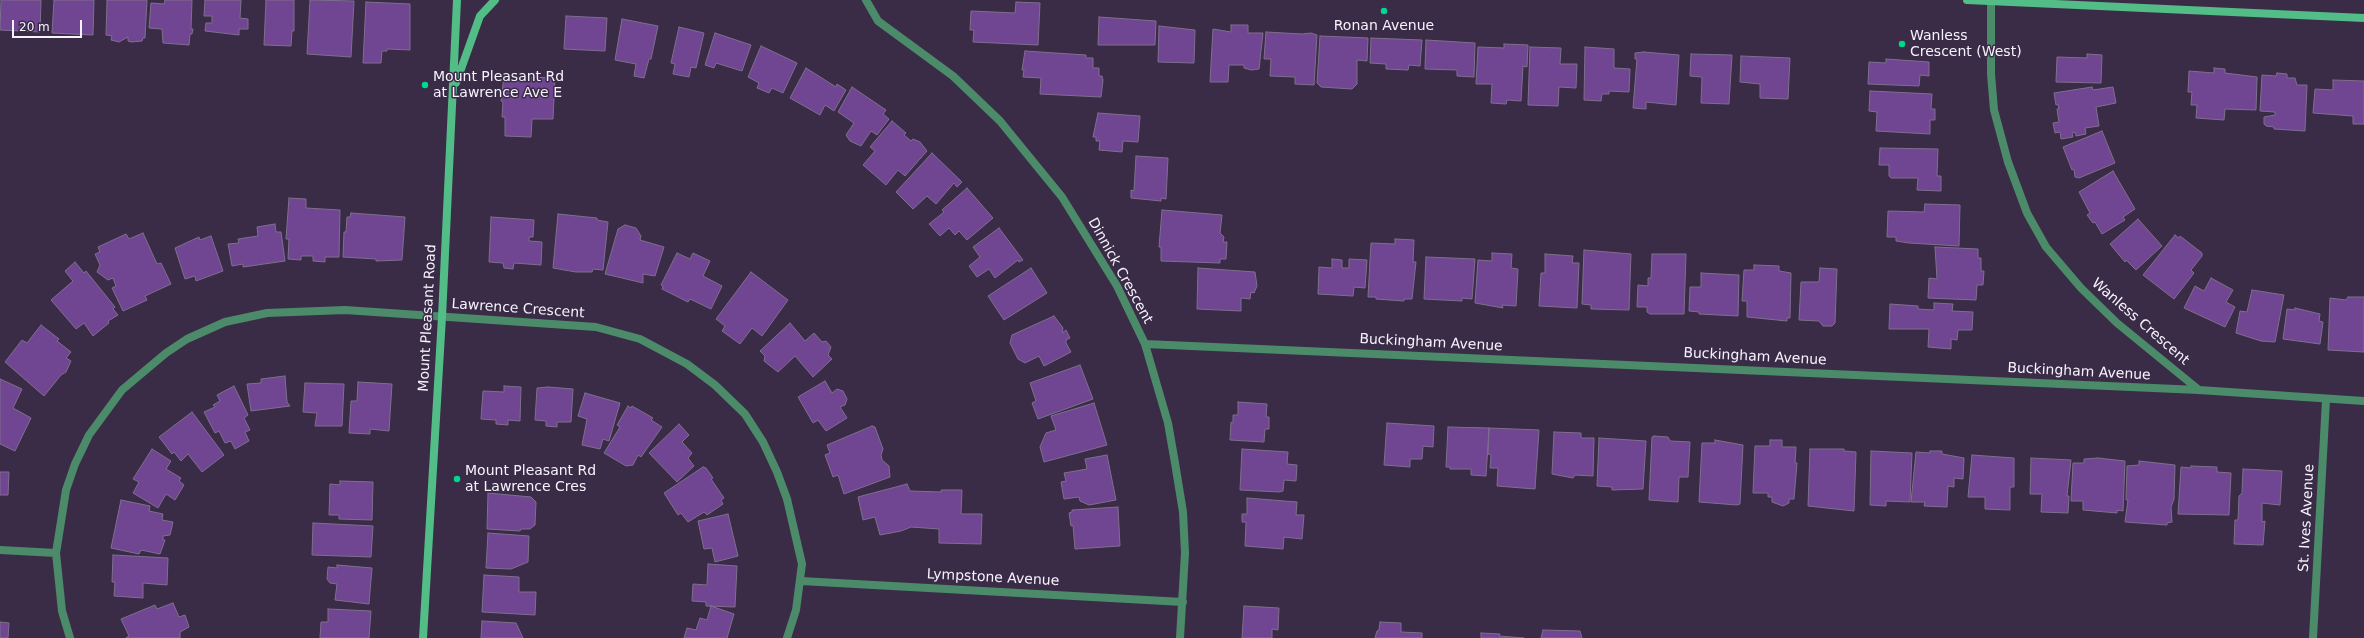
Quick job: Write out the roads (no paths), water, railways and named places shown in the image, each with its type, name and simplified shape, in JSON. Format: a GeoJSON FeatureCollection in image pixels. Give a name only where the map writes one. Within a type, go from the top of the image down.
{"type":"FeatureCollection","features":[{"type":"Feature","properties":{"kind":"main road","name":"Mount Pleasant Road"},"geometry":{"type":"LineString","coordinates":[[423,638],[442,316],[457,0]]}},
{"type":"Feature","properties":{"kind":"main road"},"geometry":{"type":"LineString","coordinates":[[453,91],[480,16],[495,0]]}},
{"type":"Feature","properties":{"kind":"main road"},"geometry":{"type":"LineString","coordinates":[[1966,0],[2364,18]]}},
{"type":"Feature","properties":{"kind":"street","name":"Dinnick Crescent"},"geometry":{"type":"LineString","coordinates":[[866,0],[878,21],[953,76],[1000,121],[1062,197],[1117,286],[1144,344],[1168,423],[1183,512],[1185,553],[1180,638]]}},
{"type":"Feature","properties":{"kind":"street","name":"Wanless Crescent"},"geometry":{"type":"LineString","coordinates":[[1991,1],[1991,74],[1994,110],[2008,162],[2027,213],[2046,247],[2081,288],[2117,323],[2199,390]]}},
{"type":"Feature","properties":{"kind":"street","name":"Lawrence Crescent"},"geometry":{"type":"LineString","coordinates":[[70,638],[60,595],[56,553],[66,490],[75,464],[90,436],[122,390],[145,369],[187,339],[225,322],[267,313],[344,310],[596,327],[640,339],[687,364],[715,385],[745,414],[763,442],[786,499],[802,564],[796,610],[788,638]]}},
{"type":"Feature","properties":{"kind":"street","name":"Buckingham Avenue"},"geometry":{"type":"LineString","coordinates":[[1144,344],[2199,390],[2326,400],[2364,401]]}},
{"type":"Feature","properties":{"kind":"street","name":"St. Ives Avenue"},"geometry":{"type":"LineString","coordinates":[[2314,638],[2326,400]]}},
{"type":"Feature","properties":{"kind":"street"},"geometry":{"type":"LineString","coordinates":[[0,550],[56,553]]}},
{"type":"Feature","properties":{"kind":"street","name":"Lympstone Avenue"},"geometry":{"type":"LineString","coordinates":[[801,580],[1183,602]]}},
{"type":"Feature","properties":{"kind":"place","name":"Ronan Avenue"},"geometry":{"type":"Point","coordinates":[1384,11]}},
{"type":"Feature","properties":{"kind":"place","name":"Wanless Crescent (West)"},"geometry":{"type":"Point","coordinates":[1902,44]}},
{"type":"Feature","properties":{"kind":"place","name":"Mount Pleasant Rd at Lawrence Ave E"},"geometry":{"type":"Point","coordinates":[425,85]}},
{"type":"Feature","properties":{"kind":"place","name":"Mount Pleasant Rd at Lawrence Cres"},"geometry":{"type":"Point","coordinates":[457,479]}}]}
